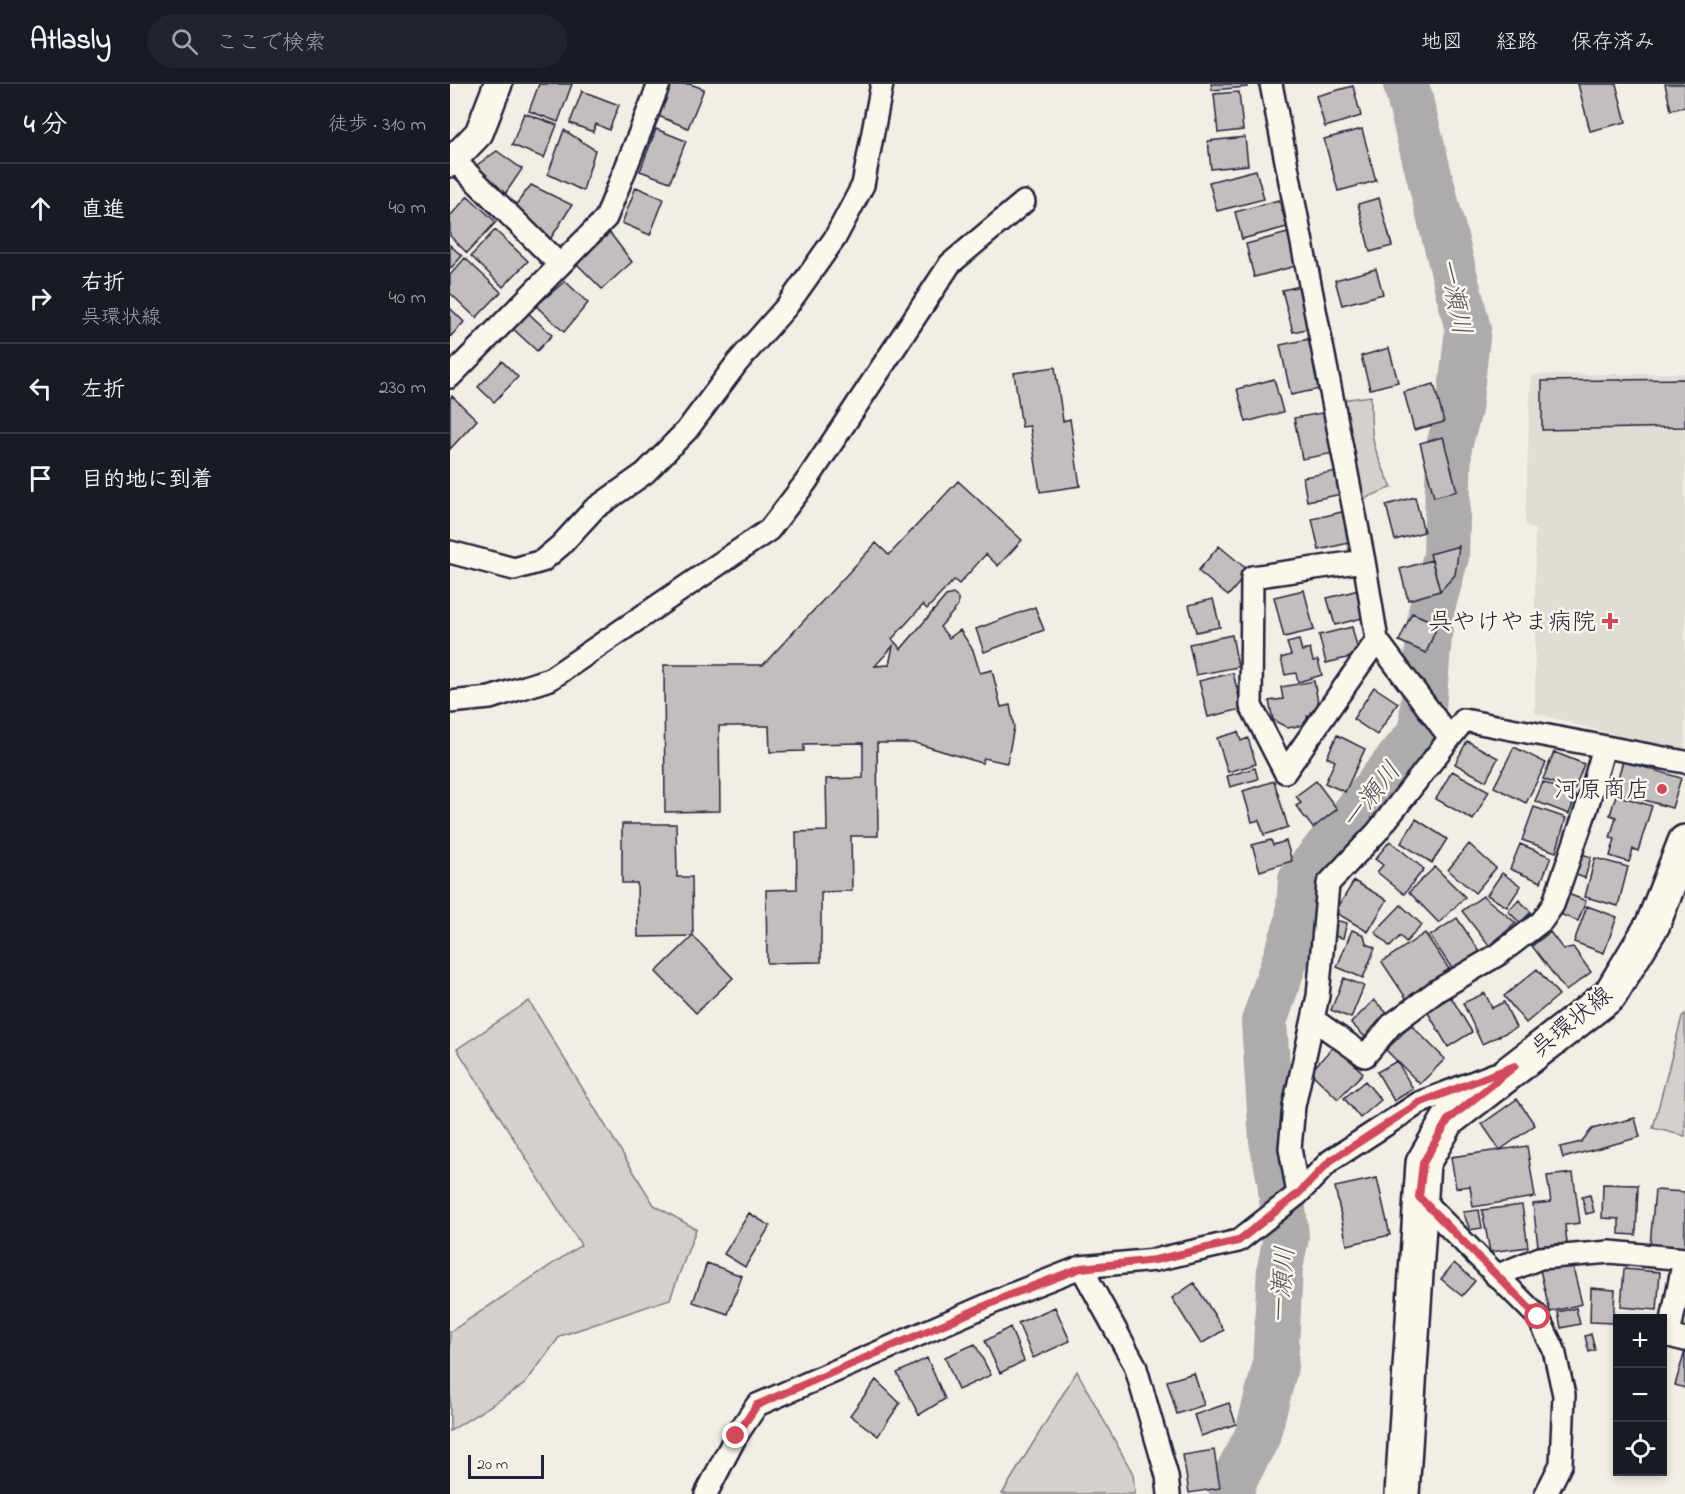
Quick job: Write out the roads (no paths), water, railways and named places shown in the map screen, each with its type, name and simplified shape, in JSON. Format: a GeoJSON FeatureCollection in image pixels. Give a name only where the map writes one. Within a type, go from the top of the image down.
{"type":"FeatureCollection","features":[{"type":"Feature","properties":{"kind":"main road","name":"呉環状線"},"geometry":{"type":"LineString","coordinates":[[1402,1494],[1419,1197],[1423,1163],[1448,1120],[1515,1066],[1610,995],[1653,924],[1685,842]]}},
{"type":"Feature","properties":{"kind":"street"},"geometry":{"type":"LineString","coordinates":[[498,84],[478,133],[451,159],[560,265]]}},
{"type":"Feature","properties":{"kind":"street"},"geometry":{"type":"LineString","coordinates":[[450,376],[606,218],[659,84]]}},
{"type":"Feature","properties":{"kind":"street"},"geometry":{"type":"LineString","coordinates":[[450,552],[514,569],[542,561],[561,545],[594,509],[645,473],[687,430],[737,363],[787,306],[835,238],[863,185],[882,84]]}},
{"type":"Feature","properties":{"kind":"street"},"geometry":{"type":"LineString","coordinates":[[1271,84],[1364,561],[1377,640],[1450,738]]}},
{"type":"Feature","properties":{"kind":"street"},"geometry":{"type":"LineString","coordinates":[[450,702],[490,698],[550,679],[769,530],[806,482],[950,264],[1024,202]]}},
{"type":"Feature","properties":{"kind":"street"},"geometry":{"type":"LineString","coordinates":[[1364,561],[1252,577],[1251,706],[1285,772],[1377,640]]}},
{"type":"Feature","properties":{"kind":"street"},"geometry":{"type":"LineString","coordinates":[[1298,1194],[1290,1148],[1294,1106],[1318,996],[1329,884],[1377,832],[1464,720],[1685,762]]}},
{"type":"Feature","properties":{"kind":"street"},"geometry":{"type":"LineString","coordinates":[[1313,1019],[1365,1056],[1391,1025],[1438,990],[1499,954],[1542,921],[1553,905],[1587,807],[1604,747]]}},
{"type":"Feature","properties":{"kind":"street"},"geometry":{"type":"LineString","coordinates":[[706,1494],[736,1436],[757,1405],[1004,1298],[1081,1268],[1155,1260],[1238,1241],[1298,1194],[1330,1161],[1419,1103],[1515,1066]]}},
{"type":"Feature","properties":{"kind":"street"},"geometry":{"type":"LineString","coordinates":[[1419,1197],[1538,1317],[1554,1350],[1564,1395],[1561,1464],[1546,1494]]}},
{"type":"Feature","properties":{"kind":"street"},"geometry":{"type":"LineString","coordinates":[[1496,1276],[1540,1258],[1610,1252],[1684,1259],[1669,1336],[1685,1340]]}},
{"type":"Feature","properties":{"kind":"street"},"geometry":{"type":"LineString","coordinates":[[1081,1268],[1135,1365],[1167,1476],[1168,1494]]}},
{"type":"Feature","properties":{"kind":"waterway","name":"一瀬川"},"geometry":{"type":"LineString","coordinates":[[1232,1494],[1231,1486],[1257,1437],[1275,1367],[1280,1268],[1286,1237],[1280,1180],[1272,1141],[1264,1022],[1298,921],[1301,880],[1421,732],[1431,612],[1446,556],[1449,446],[1459,409],[1468,329],[1406,84]]}},
{"type":"Feature","properties":{"kind":"place","name":"呉やけやま病院"},"geometry":{"type":"Point","coordinates":[1610,621]}},
{"type":"Feature","properties":{"kind":"place","name":"河原商店"},"geometry":{"type":"Point","coordinates":[1662,789]}}]}
